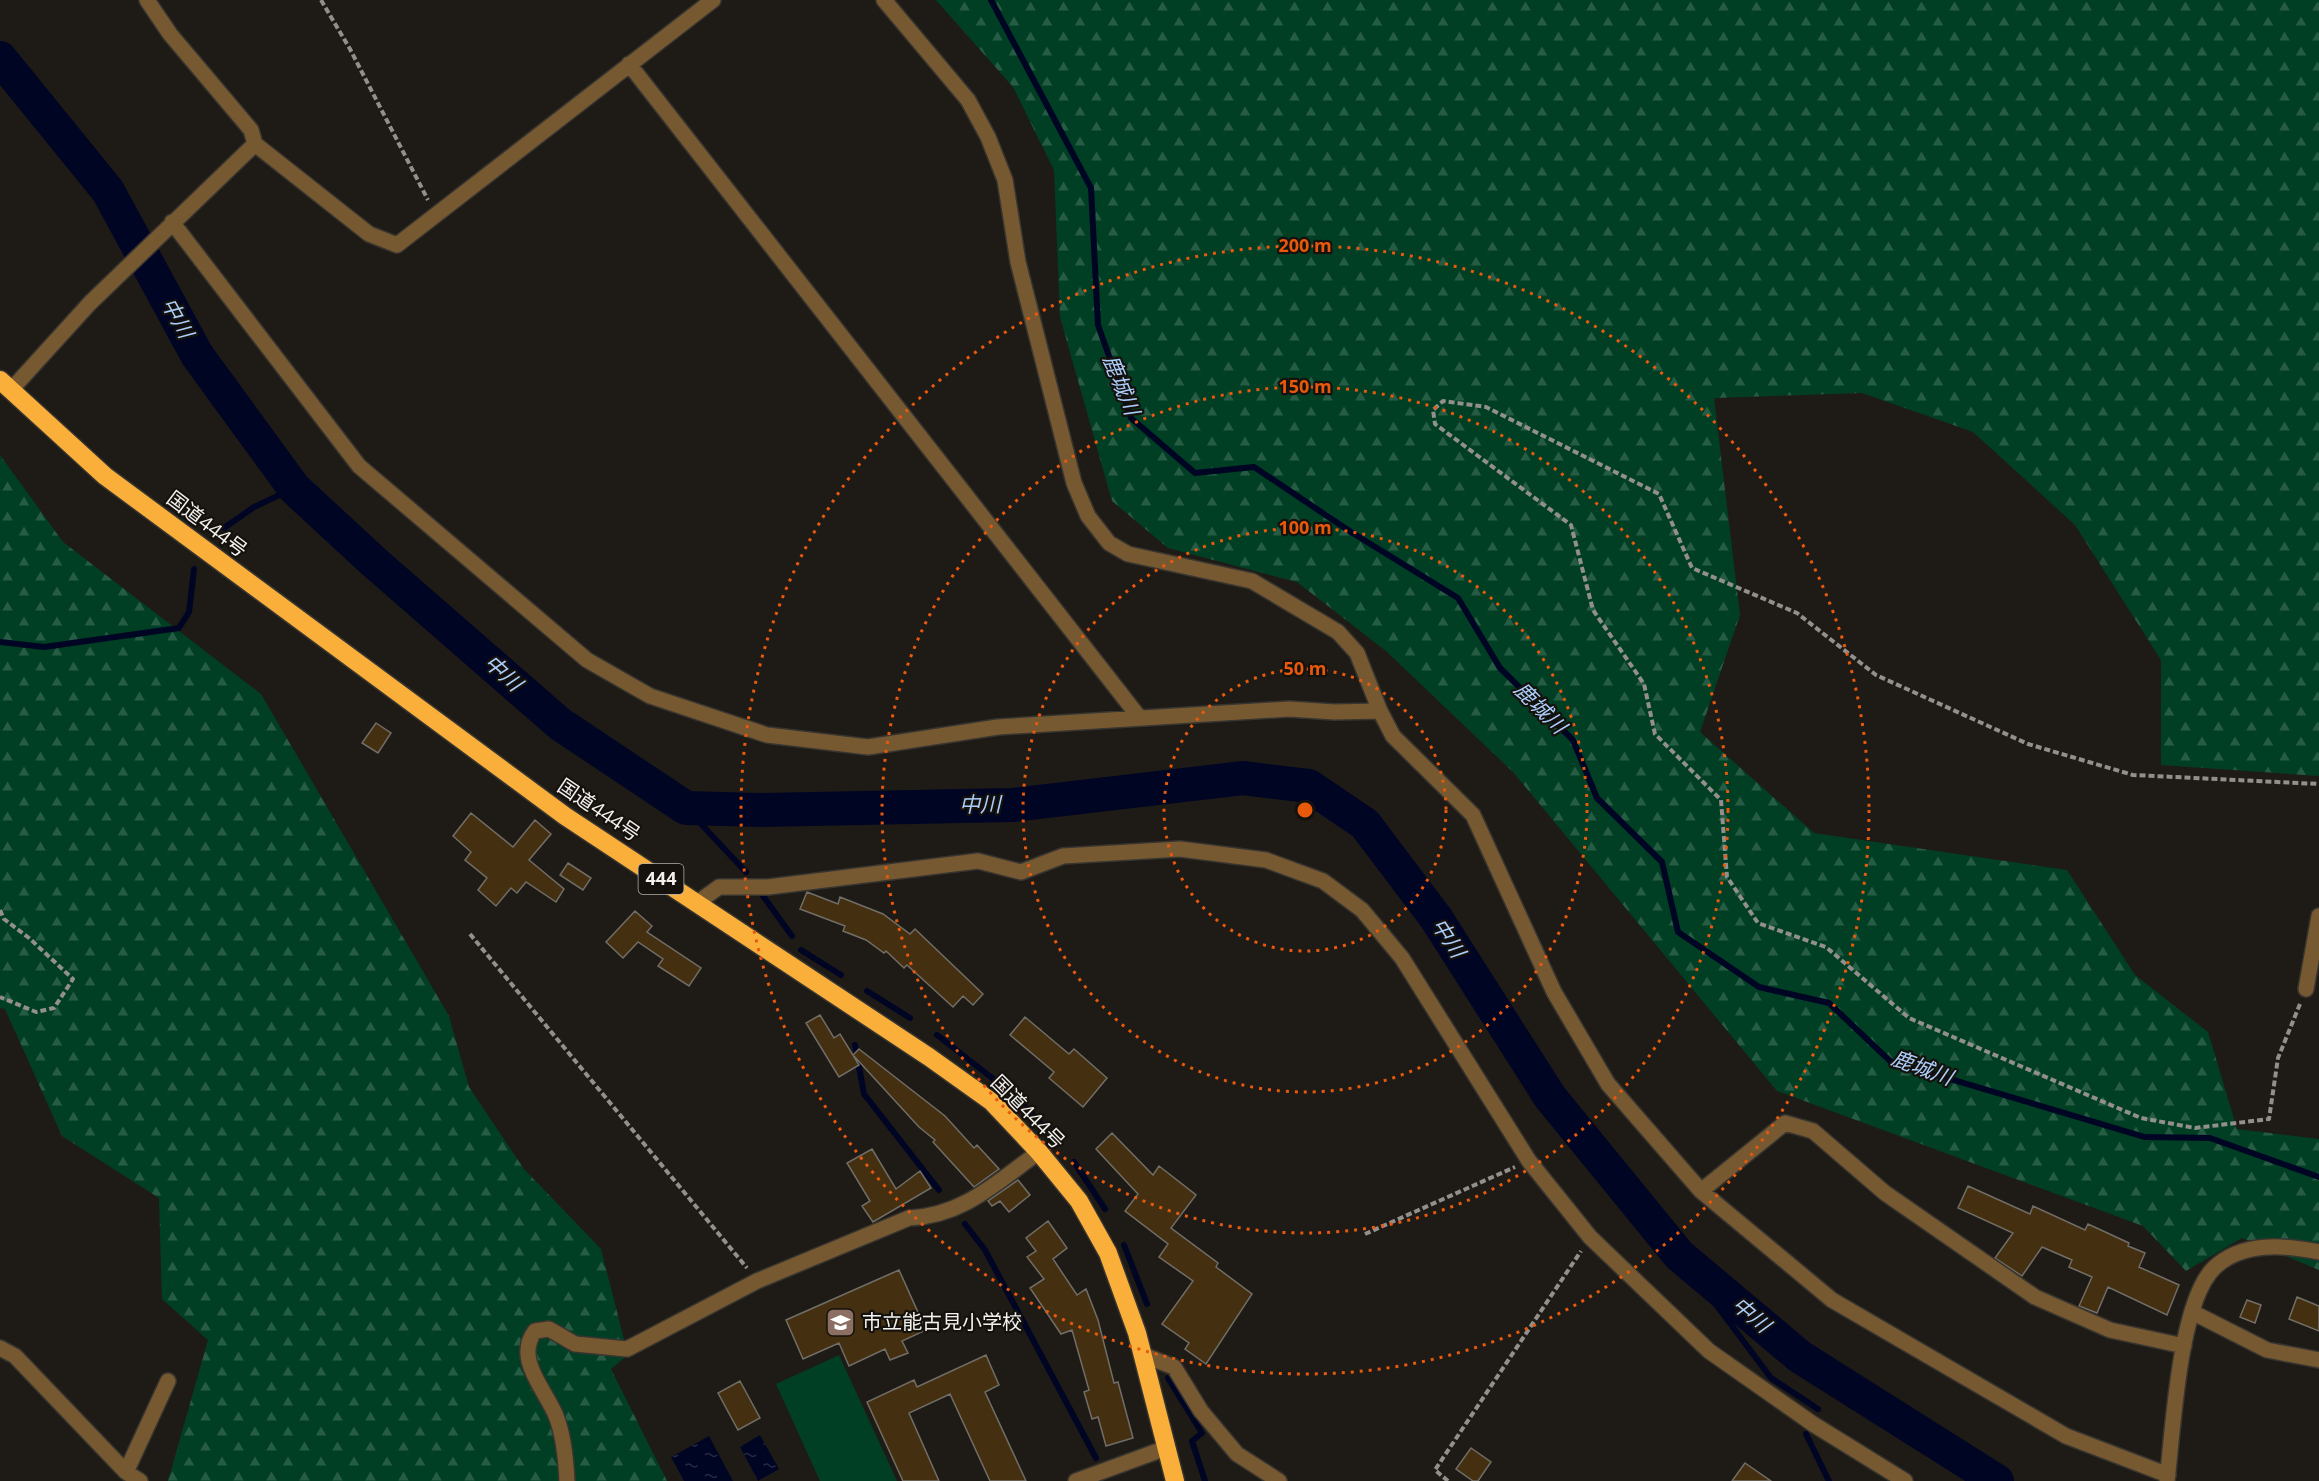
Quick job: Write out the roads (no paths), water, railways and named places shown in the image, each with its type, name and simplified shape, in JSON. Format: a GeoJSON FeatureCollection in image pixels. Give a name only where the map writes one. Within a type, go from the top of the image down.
{"type":"FeatureCollection","features":[{"type":"Feature","properties":{"kind":"highway","name":"国道444号"},"geometry":{"type":"LineString","coordinates":[[5,386],[105,476],[565,816],[929,1057],[992,1102],[1039,1152],[1079,1201],[1108,1253],[1143,1355],[1175,1481]]}},
{"type":"Feature","properties":{"kind":"street"},"geometry":{"type":"LineString","coordinates":[[147,0],[170,34],[251,130],[255,144],[369,234],[397,245],[713,0]]}},
{"type":"Feature","properties":{"kind":"street"},"geometry":{"type":"LineString","coordinates":[[884,0],[968,100],[988,137],[1005,180],[1018,262],[1074,483],[1088,516],[1109,543],[1128,554],[1252,581],[1338,632],[1357,653],[1380,711],[1393,736],[1473,815],[1554,992],[1608,1084],[1701,1191],[1832,1300],[2066,1436],[2168,1478],[2184,1347],[2202,1283],[2216,1267],[2247,1250],[2285,1245],[2319,1252]]}},
{"type":"Feature","properties":{"kind":"street"},"geometry":{"type":"LineString","coordinates":[[629,64],[1139,717]]}},
{"type":"Feature","properties":{"kind":"street"},"geometry":{"type":"LineString","coordinates":[[5,386],[255,144]]}},
{"type":"Feature","properties":{"kind":"street"},"geometry":{"type":"LineString","coordinates":[[172,222],[359,466],[587,660],[650,696],[767,735],[868,747],[998,727],[1139,717],[1289,709],[1335,712],[1380,711]]}},
{"type":"Feature","properties":{"kind":"street"},"geometry":{"type":"LineString","coordinates":[[697,903],[719,887],[768,887],[978,861],[1021,872],[1063,856],[1180,849],[1266,860],[1323,881],[1362,910],[1402,958],[1529,1161],[1590,1237],[1709,1351],[1813,1424],[1905,1481]]}},
{"type":"Feature","properties":{"kind":"street"},"geometry":{"type":"LineString","coordinates":[[2307,989],[2319,915]]}},
{"type":"Feature","properties":{"kind":"street"},"geometry":{"type":"LineString","coordinates":[[1701,1191],[1785,1123],[1813,1131],[1885,1193],[2035,1297],[2110,1330],[2184,1347]]}},
{"type":"Feature","properties":{"kind":"street"},"geometry":{"type":"LineString","coordinates":[[567,1481],[566,1457],[557,1417],[528,1361],[528,1340],[535,1330],[549,1329],[576,1344],[627,1349],[758,1281],[909,1218],[933,1217],[967,1203],[1039,1152]]}},
{"type":"Feature","properties":{"kind":"street"},"geometry":{"type":"LineString","coordinates":[[2192,1312],[2267,1350],[2319,1360]]}},
{"type":"Feature","properties":{"kind":"street"},"geometry":{"type":"LineString","coordinates":[[0,1348],[15,1356],[126,1472],[140,1481]]}},
{"type":"Feature","properties":{"kind":"street"},"geometry":{"type":"LineString","coordinates":[[1143,1355],[1174,1367],[1201,1411],[1237,1454],[1279,1481]]}},
{"type":"Feature","properties":{"kind":"street"},"geometry":{"type":"LineString","coordinates":[[126,1472],[168,1381]]}},
{"type":"Feature","properties":{"kind":"street"},"geometry":{"type":"LineString","coordinates":[[1076,1481],[1166,1448]]}},
{"type":"Feature","properties":{"kind":"water"},"geometry":{"type":"Polygon","coordinates":[[[760,1435],[779,1469],[758,1481],[740,1447],[760,1435]]]}},
{"type":"Feature","properties":{"kind":"water"},"geometry":{"type":"Polygon","coordinates":[[[709,1436],[733,1481],[684,1481],[671,1457],[709,1436]]]}},
{"type":"Feature","properties":{"kind":"waterway","name":"鹿城川"},"geometry":{"type":"LineString","coordinates":[[991,0],[1091,188],[1098,325],[1131,418],[1195,473],[1254,467],[1351,532],[1458,598],[1500,668],[1573,740],[1597,798],[1662,862],[1678,932],[1759,987],[1829,1003],[1890,1061],[2145,1137],[2210,1138],[2319,1177]]}},
{"type":"Feature","properties":{"kind":"waterway","name":"中川"},"geometry":{"type":"LineString","coordinates":[[0,58],[108,191],[197,355],[294,488],[374,562],[560,724],[686,808],[759,810],[1012,805],[1243,778],[1309,786],[1365,824],[1436,918],[1550,1097],[1679,1255],[1799,1356],[1997,1481]]}},
{"type":"Feature","properties":{"kind":"waterway"},"geometry":{"type":"LineString","coordinates":[[224,528],[254,507],[294,488]]}},
{"type":"Feature","properties":{"kind":"waterway"},"geometry":{"type":"LineString","coordinates":[[0,642],[44,647],[179,628],[189,612],[194,569]]}},
{"type":"Feature","properties":{"kind":"waterway"},"geometry":{"type":"LineString","coordinates":[[686,808],[746,872]]}},
{"type":"Feature","properties":{"kind":"waterway"},"geometry":{"type":"LineString","coordinates":[[763,896],[792,936]]}},
{"type":"Feature","properties":{"kind":"waterway"},"geometry":{"type":"LineString","coordinates":[[801,950],[841,975]]}},
{"type":"Feature","properties":{"kind":"waterway"},"geometry":{"type":"LineString","coordinates":[[867,991],[910,1018]]}},
{"type":"Feature","properties":{"kind":"waterway"},"geometry":{"type":"LineString","coordinates":[[937,1035],[996,1081]]}},
{"type":"Feature","properties":{"kind":"waterway"},"geometry":{"type":"LineString","coordinates":[[855,1045],[864,1094],[939,1190]]}},
{"type":"Feature","properties":{"kind":"waterway"},"geometry":{"type":"LineString","coordinates":[[1015,1097],[1039,1121]]}},
{"type":"Feature","properties":{"kind":"waterway"},"geometry":{"type":"LineString","coordinates":[[1074,1162],[1105,1209]]}},
{"type":"Feature","properties":{"kind":"waterway"},"geometry":{"type":"LineString","coordinates":[[965,1224],[985,1250],[1096,1458]]}},
{"type":"Feature","properties":{"kind":"waterway"},"geometry":{"type":"LineString","coordinates":[[1124,1245],[1147,1304]]}},
{"type":"Feature","properties":{"kind":"waterway"},"geometry":{"type":"LineString","coordinates":[[1679,1255],[1771,1378],[1818,1409]]}},
{"type":"Feature","properties":{"kind":"waterway"},"geometry":{"type":"LineString","coordinates":[[1168,1378],[1202,1433],[1192,1441],[1205,1481]]}},
{"type":"Feature","properties":{"kind":"waterway"},"geometry":{"type":"LineString","coordinates":[[1806,1434],[1829,1481]]}},
{"type":"Feature","properties":{"kind":"place","name":"市立能古見小学校"},"geometry":{"type":"Point","coordinates":[841,1322]}}]}
